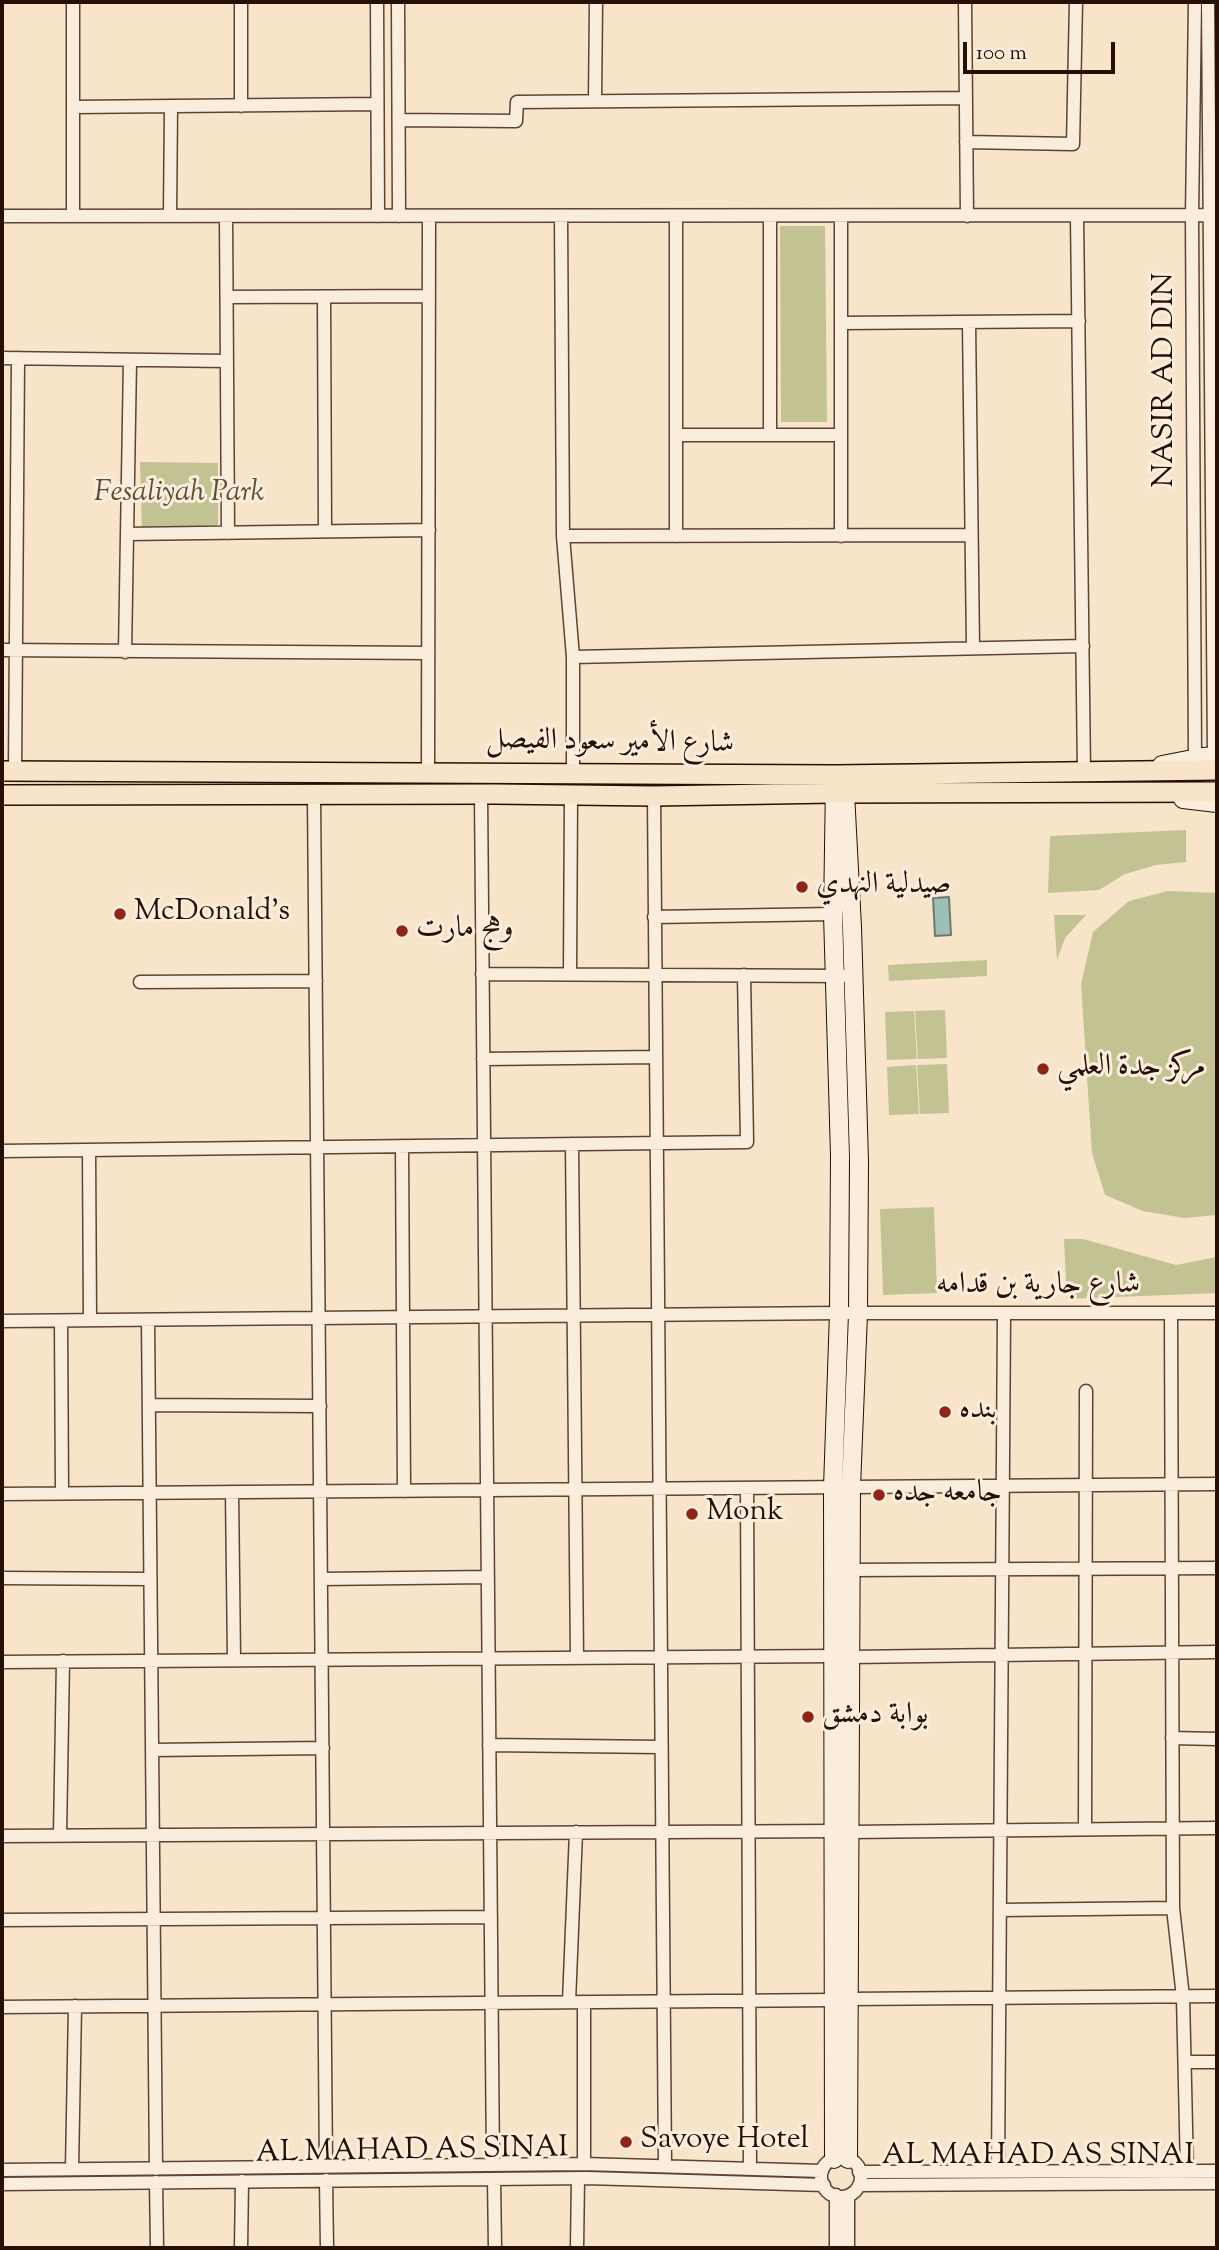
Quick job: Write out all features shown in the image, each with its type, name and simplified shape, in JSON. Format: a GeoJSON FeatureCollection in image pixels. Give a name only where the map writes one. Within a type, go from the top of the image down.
{"type":"FeatureCollection","features":[{"type":"Feature","properties":{"kind":"main road","name":"شارع الأمير سعود الفيصل"},"geometry":{"type":"LineString","coordinates":[[2,795],[654,796],[1084,772],[1134,772],[1216,761]]}},
{"type":"Feature","properties":{"kind":"main road","name":"شارع الأمير سعود الفيصل"},"geometry":{"type":"LineString","coordinates":[[5,771],[428,772],[573,775],[838,787],[1217,792]]}},
{"type":"Feature","properties":{"kind":"street"},"geometry":{"type":"LineString","coordinates":[[73,2],[73,216]]}},
{"type":"Feature","properties":{"kind":"street"},"geometry":{"type":"LineString","coordinates":[[241,2],[242,106]]}},
{"type":"Feature","properties":{"kind":"street"},"geometry":{"type":"LineString","coordinates":[[377,2],[378,216]]}},
{"type":"Feature","properties":{"kind":"street"},"geometry":{"type":"LineString","coordinates":[[398,2],[400,216]]}},
{"type":"Feature","properties":{"kind":"street"},"geometry":{"type":"LineString","coordinates":[[595,101],[596,2]]}},
{"type":"Feature","properties":{"kind":"street"},"geometry":{"type":"LineString","coordinates":[[965,2],[967,216]]}},
{"type":"Feature","properties":{"kind":"street"},"geometry":{"type":"LineString","coordinates":[[966,142],[1073,144],[1076,2]]}},
{"type":"Feature","properties":{"kind":"street","name":"NASIR AD DIN"},"geometry":{"type":"LineString","coordinates":[[1195,2],[1192,221],[1195,758]]}},
{"type":"Feature","properties":{"kind":"street","name":"NASIR AD DIN"},"geometry":{"type":"LineString","coordinates":[[1208,2],[1213,59],[1216,761]]}},
{"type":"Feature","properties":{"kind":"street"},"geometry":{"type":"LineString","coordinates":[[399,120],[516,121],[517,102],[966,98]]}},
{"type":"Feature","properties":{"kind":"street"},"geometry":{"type":"LineString","coordinates":[[73,107],[377,104]]}},
{"type":"Feature","properties":{"kind":"street"},"geometry":{"type":"LineString","coordinates":[[170,216],[171,106]]}},
{"type":"Feature","properties":{"kind":"street"},"geometry":{"type":"LineString","coordinates":[[2,216],[1077,216],[1212,223]]}},
{"type":"Feature","properties":{"kind":"street"},"geometry":{"type":"LineString","coordinates":[[226,216],[228,533]]}},
{"type":"Feature","properties":{"kind":"street"},"geometry":{"type":"LineString","coordinates":[[428,772],[429,216]]}},
{"type":"Feature","properties":{"kind":"street"},"geometry":{"type":"LineString","coordinates":[[561,216],[563,536],[573,657],[573,775]]}},
{"type":"Feature","properties":{"kind":"street"},"geometry":{"type":"LineString","coordinates":[[676,216],[676,536]]}},
{"type":"Feature","properties":{"kind":"street"},"geometry":{"type":"LineString","coordinates":[[770,216],[770,435]]}},
{"type":"Feature","properties":{"kind":"street"},"geometry":{"type":"LineString","coordinates":[[841,216],[841,536]]}},
{"type":"Feature","properties":{"kind":"street"},"geometry":{"type":"LineString","coordinates":[[1077,216],[1084,772]]}},
{"type":"Feature","properties":{"kind":"street"},"geometry":{"type":"LineString","coordinates":[[226,297],[429,296]]}},
{"type":"Feature","properties":{"kind":"street"},"geometry":{"type":"LineString","coordinates":[[324,297],[326,531]]}},
{"type":"Feature","properties":{"kind":"street"},"geometry":{"type":"LineString","coordinates":[[841,323],[1079,321]]}},
{"type":"Feature","properties":{"kind":"street"},"geometry":{"type":"LineString","coordinates":[[969,322],[973,648]]}},
{"type":"Feature","properties":{"kind":"street"},"geometry":{"type":"LineString","coordinates":[[2,358],[227,361]]}},
{"type":"Feature","properties":{"kind":"street"},"geometry":{"type":"LineString","coordinates":[[5,771],[8,651],[16,557],[18,358]]}},
{"type":"Feature","properties":{"kind":"street"},"geometry":{"type":"LineString","coordinates":[[125,652],[130,360]]}},
{"type":"Feature","properties":{"kind":"street"},"geometry":{"type":"LineString","coordinates":[[676,435],[841,435]]}},
{"type":"Feature","properties":{"kind":"street"},"geometry":{"type":"LineString","coordinates":[[127,534],[429,530]]}},
{"type":"Feature","properties":{"kind":"street"},"geometry":{"type":"LineString","coordinates":[[563,536],[971,535]]}},
{"type":"Feature","properties":{"kind":"street"},"geometry":{"type":"LineString","coordinates":[[2,557],[16,557]]}},
{"type":"Feature","properties":{"kind":"street"},"geometry":{"type":"LineString","coordinates":[[573,657],[1083,646]]}},
{"type":"Feature","properties":{"kind":"street"},"geometry":{"type":"LineString","coordinates":[[8,651],[428,653]]}},
{"type":"Feature","properties":{"kind":"street"},"geometry":{"type":"LineString","coordinates":[[1134,772],[1195,758],[1216,761]]}},
{"type":"Feature","properties":{"kind":"street"},"geometry":{"type":"LineString","coordinates":[[836,2248],[844,2169],[841,1999],[842,1487],[839,1098],[845,975],[833,914],[838,787]]}},
{"type":"Feature","properties":{"kind":"street"},"geometry":{"type":"LineString","coordinates":[[838,787],[845,975],[857,1096],[858,1314],[842,1487],[850,1570],[842,1656]]}},
{"type":"Feature","properties":{"kind":"street"},"geometry":{"type":"LineString","coordinates":[[1141,793],[1217,803]]}},
{"type":"Feature","properties":{"kind":"street"},"geometry":{"type":"LineString","coordinates":[[481,794],[493,2165]]}},
{"type":"Feature","properties":{"kind":"street"},"geometry":{"type":"LineString","coordinates":[[570,974],[571,795]]}},
{"type":"Feature","properties":{"kind":"street"},"geometry":{"type":"LineString","coordinates":[[314,796],[326,2167]]}},
{"type":"Feature","properties":{"kind":"street"},"geometry":{"type":"LineString","coordinates":[[654,796],[665,2166]]}},
{"type":"Feature","properties":{"kind":"street"},"geometry":{"type":"LineString","coordinates":[[654,917],[833,914]]}},
{"type":"Feature","properties":{"kind":"street"},"geometry":{"type":"LineString","coordinates":[[482,974],[845,975]]}},
{"type":"Feature","properties":{"kind":"street"},"geometry":{"type":"LineString","coordinates":[[2,1151],[747,1142],[744,975]]}},
{"type":"Feature","properties":{"kind":"street"},"geometry":{"type":"LineString","coordinates":[[139,982],[316,981]]}},
{"type":"Feature","properties":{"kind":"street"},"geometry":{"type":"LineString","coordinates":[[483,1059],[656,1057]]}},
{"type":"Feature","properties":{"kind":"street"},"geometry":{"type":"LineString","coordinates":[[839,1098],[857,1096]]}},
{"type":"Feature","properties":{"kind":"street"},"geometry":{"type":"LineString","coordinates":[[572,1144],[577,1658]]}},
{"type":"Feature","properties":{"kind":"street"},"geometry":{"type":"LineString","coordinates":[[402,1146],[404,1491]]}},
{"type":"Feature","properties":{"kind":"street"},"geometry":{"type":"LineString","coordinates":[[89,1150],[90,1320]]}},
{"type":"Feature","properties":{"kind":"street","name":"شارع جارية بن قدامه"},"geometry":{"type":"LineString","coordinates":[[2,1321],[658,1317],[839,1313],[1217,1313]]}},
{"type":"Feature","properties":{"kind":"street"},"geometry":{"type":"LineString","coordinates":[[1171,1313],[1173,1908],[1183,1997],[1187,2171]]}},
{"type":"Feature","properties":{"kind":"street"},"geometry":{"type":"LineString","coordinates":[[998,2171],[1004,1314]]}},
{"type":"Feature","properties":{"kind":"street"},"geometry":{"type":"LineString","coordinates":[[148,1320],[157,2248]]}},
{"type":"Feature","properties":{"kind":"street"},"geometry":{"type":"LineString","coordinates":[[61,1321],[62,1493]]}},
{"type":"Feature","properties":{"kind":"street"},"geometry":{"type":"LineString","coordinates":[[1085,1829],[1086,1391]]}},
{"type":"Feature","properties":{"kind":"street"},"geometry":{"type":"LineString","coordinates":[[149,1405],[320,1406]]}},
{"type":"Feature","properties":{"kind":"street"},"geometry":{"type":"LineString","coordinates":[[2,1494],[1217,1484]]}},
{"type":"Feature","properties":{"kind":"street"},"geometry":{"type":"LineString","coordinates":[[747,1488],[750,2169]]}},
{"type":"Feature","properties":{"kind":"street"},"geometry":{"type":"LineString","coordinates":[[232,1492],[234,1660]]}},
{"type":"Feature","properties":{"kind":"street"},"geometry":{"type":"LineString","coordinates":[[850,1570],[1217,1568]]}},
{"type":"Feature","properties":{"kind":"street"},"geometry":{"type":"LineString","coordinates":[[321,1579],[488,1577]]}},
{"type":"Feature","properties":{"kind":"street"},"geometry":{"type":"LineString","coordinates":[[2,1578],[150,1579]]}},
{"type":"Feature","properties":{"kind":"street"},"geometry":{"type":"LineString","coordinates":[[2,1662],[1217,1652]]}},
{"type":"Feature","properties":{"kind":"street"},"geometry":{"type":"LineString","coordinates":[[60,1835],[63,1661]]}},
{"type":"Feature","properties":{"kind":"street"},"geometry":{"type":"LineString","coordinates":[[1172,1738],[1217,1739]]}},
{"type":"Feature","properties":{"kind":"street"},"geometry":{"type":"LineString","coordinates":[[489,1745],[661,1747]]}},
{"type":"Feature","properties":{"kind":"street"},"geometry":{"type":"LineString","coordinates":[[152,1750],[323,1748]]}},
{"type":"Feature","properties":{"kind":"street"},"geometry":{"type":"LineString","coordinates":[[2,1836],[1217,1828]]}},
{"type":"Feature","properties":{"kind":"street"},"geometry":{"type":"LineString","coordinates":[[569,2002],[576,1832]]}},
{"type":"Feature","properties":{"kind":"street"},"geometry":{"type":"LineString","coordinates":[[1000,1910],[1173,1908]]}},
{"type":"Feature","properties":{"kind":"street"},"geometry":{"type":"LineString","coordinates":[[2,1920],[491,1917]]}},
{"type":"Feature","properties":{"kind":"street"},"geometry":{"type":"LineString","coordinates":[[2,2007],[1217,1996]]}},
{"type":"Feature","properties":{"kind":"street"},"geometry":{"type":"LineString","coordinates":[[584,2002],[584,2164]]}},
{"type":"Feature","properties":{"kind":"street"},"geometry":{"type":"LineString","coordinates":[[72,2169],[75,2006]]}},
{"type":"Feature","properties":{"kind":"street"},"geometry":{"type":"LineString","coordinates":[[1185,2062],[1217,2062]]}},
{"type":"Feature","properties":{"kind":"street","name":"AL MAHAD AS SINAI"},"geometry":{"type":"LineString","coordinates":[[2,2184],[384,2166],[584,2164],[750,2169],[1217,2171]]}},
{"type":"Feature","properties":{"kind":"street"},"geometry":{"type":"LineString","coordinates":[[384,2166],[384,2180]]}},
{"type":"Feature","properties":{"kind":"street","name":"AL MAHAD AS SINAI"},"geometry":{"type":"LineString","coordinates":[[2,2170],[72,2169],[242,2181],[578,2178],[824,2185]]}},
{"type":"Feature","properties":{"kind":"street"},"geometry":{"type":"LineString","coordinates":[[842,2196],[830,2195],[820,2180],[844,2169]]}},
{"type":"Feature","properties":{"kind":"street","name":"AL MAHAD AS SINAI"},"geometry":{"type":"LineString","coordinates":[[844,2169],[1217,2183]]}},
{"type":"Feature","properties":{"kind":"street"},"geometry":{"type":"LineString","coordinates":[[577,2248],[578,2178]]}},
{"type":"Feature","properties":{"kind":"street"},"geometry":{"type":"LineString","coordinates":[[494,2179],[495,2248]]}},
{"type":"Feature","properties":{"kind":"street"},"geometry":{"type":"LineString","coordinates":[[326,2180],[327,2248]]}},
{"type":"Feature","properties":{"kind":"street"},"geometry":{"type":"LineString","coordinates":[[241,2248],[242,2181]]}},
{"type":"Feature","properties":{"kind":"street"},"geometry":{"type":"LineString","coordinates":[[842,2196],[848,2248]]}},
{"type":"Feature","properties":{"kind":"green space"},"geometry":{"type":"Polygon","coordinates":[[[780,226],[825,226],[827,422],[781,422],[780,226]]]}},
{"type":"Feature","properties":{"kind":"green space","name":"Fesaliyah Park"},"geometry":{"type":"Polygon","coordinates":[[[140,462],[218,463],[218,527],[142,527],[140,462]]]}},
{"type":"Feature","properties":{"kind":"green space"},"geometry":{"type":"Polygon","coordinates":[[[1186,830],[1186,862],[1156,865],[1125,874],[1099,890],[1048,893],[1050,836],[1186,830]]]}},
{"type":"Feature","properties":{"kind":"green space"},"geometry":{"type":"Polygon","coordinates":[[[1168,891],[1217,893],[1217,1215],[1184,1218],[1143,1211],[1105,1195],[1092,1153],[1081,984],[1093,932],[1129,901],[1168,891]]]}},
{"type":"Feature","properties":{"kind":"green space"},"geometry":{"type":"Polygon","coordinates":[[[1054,915],[1086,915],[1065,938],[1057,960],[1054,915]]]}},
{"type":"Feature","properties":{"kind":"green space"},"geometry":{"type":"Polygon","coordinates":[[[987,960],[987,976],[889,981],[888,965],[987,960]]]}},
{"type":"Feature","properties":{"kind":"green space"},"geometry":{"type":"Polygon","coordinates":[[[945,1010],[947,1058],[918,1059],[915,1011],[945,1010]]]}},
{"type":"Feature","properties":{"kind":"green space"},"geometry":{"type":"Polygon","coordinates":[[[914,1011],[917,1059],[887,1060],[885,1012],[914,1011]]]}},
{"type":"Feature","properties":{"kind":"green space"},"geometry":{"type":"Polygon","coordinates":[[[947,1064],[949,1113],[920,1114],[917,1065],[947,1064]]]}},
{"type":"Feature","properties":{"kind":"green space"},"geometry":{"type":"Polygon","coordinates":[[[916,1065],[919,1114],[889,1115],[887,1067],[916,1065]]]}},
{"type":"Feature","properties":{"kind":"green space"},"geometry":{"type":"Polygon","coordinates":[[[934,1207],[937,1293],[883,1295],[880,1209],[934,1207]]]}},
{"type":"Feature","properties":{"kind":"green space"},"geometry":{"type":"Polygon","coordinates":[[[1064,1239],[1083,1239],[1176,1265],[1217,1257],[1217,1293],[1067,1299],[1064,1239]]]}},
{"type":"Feature","properties":{"kind":"water"},"geometry":{"type":"Polygon","coordinates":[[[949,897],[951,935],[935,936],[933,898],[949,897]]]}},
{"type":"Feature","properties":{"kind":"place","name":"صيدلية النهدي"},"geometry":{"type":"Point","coordinates":[802,887]}},
{"type":"Feature","properties":{"kind":"place","name":"McDonald's"},"geometry":{"type":"Point","coordinates":[120,914]}},
{"type":"Feature","properties":{"kind":"place","name":"وهج مارت"},"geometry":{"type":"Point","coordinates":[402,931]}},
{"type":"Feature","properties":{"kind":"place","name":"مركز جدة العلمي"},"geometry":{"type":"Point","coordinates":[1043,1069]}},
{"type":"Feature","properties":{"kind":"place","name":"بنده"},"geometry":{"type":"Point","coordinates":[945,1412]}},
{"type":"Feature","properties":{"kind":"place","name":"جامعه جده"},"geometry":{"type":"Point","coordinates":[879,1495]}},
{"type":"Feature","properties":{"kind":"place","name":"Monk"},"geometry":{"type":"Point","coordinates":[692,1514]}},
{"type":"Feature","properties":{"kind":"place","name":"بوابة دمشق"},"geometry":{"type":"Point","coordinates":[808,1717]}},
{"type":"Feature","properties":{"kind":"place","name":"Savoye Hotel"},"geometry":{"type":"Point","coordinates":[626,2142]}}]}
